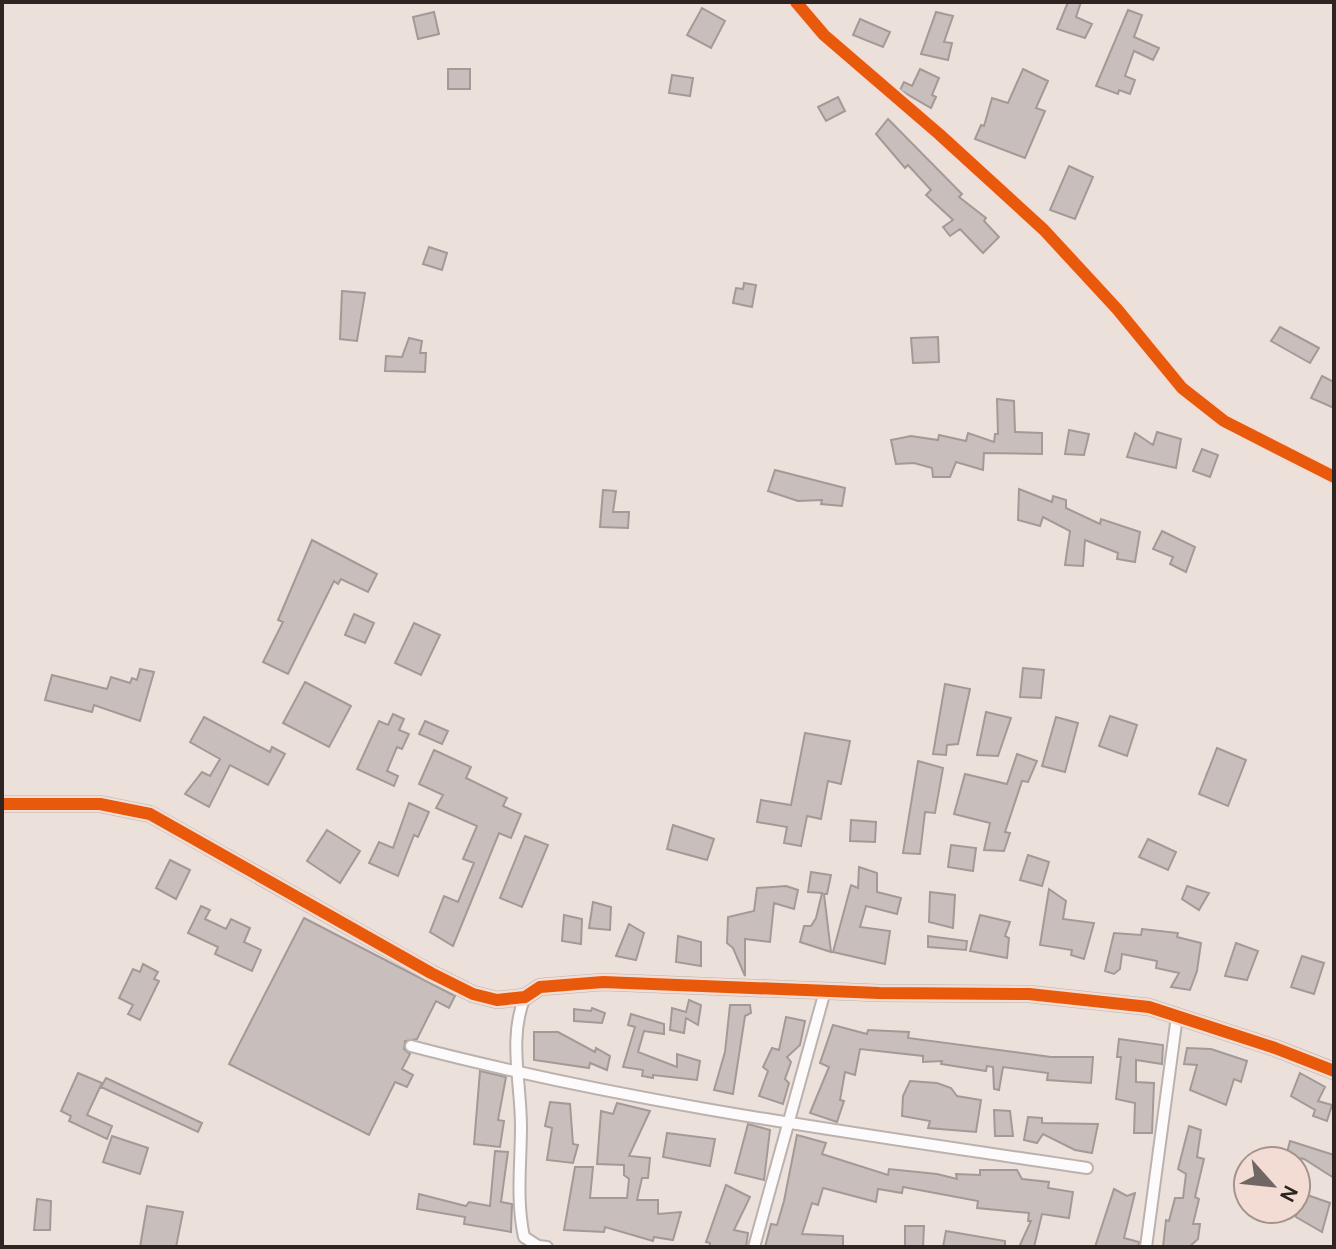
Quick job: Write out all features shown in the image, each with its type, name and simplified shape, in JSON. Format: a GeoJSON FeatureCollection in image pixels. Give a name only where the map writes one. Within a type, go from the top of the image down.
{"type":"FeatureCollection","features":[{"type":"Feature","properties":{"kind":"street"},"geometry":{"type":"LineString","coordinates":[[796,2],[824,35],[1044,230],[1117,309],[1182,388],[1224,421],[1334,477]]}},
{"type":"Feature","properties":{"kind":"street"},"geometry":{"type":"LineString","coordinates":[[2,804],[100,804],[150,814],[473,994],[497,1000],[525,997],[540,987],[603,982],[825,991],[1029,994],[1149,1007],[1334,1071]]}},
{"type":"Feature","properties":{"kind":"street"},"geometry":{"type":"LineString","coordinates":[[754,1247],[825,991]]}},
{"type":"Feature","properties":{"kind":"street"},"geometry":{"type":"LineString","coordinates":[[525,997],[518,1014],[519,1216],[524,1237],[547,1247]]}},
{"type":"Feature","properties":{"kind":"street"},"geometry":{"type":"LineString","coordinates":[[1146,1247],[1177,1016]]}},
{"type":"Feature","properties":{"kind":"street"},"geometry":{"type":"LineString","coordinates":[[411,1046],[518,1074],[787,1122],[1087,1168]]}},
{"type":"Feature","properties":{"kind":"building"},"geometry":{"type":"Polygon","coordinates":[[[1068,2],[1081,2],[1076,17],[1092,24],[1085,38],[1057,29],[1068,2]]]}},
{"type":"Feature","properties":{"kind":"building"},"geometry":{"type":"Polygon","coordinates":[[[702,8],[725,21],[711,48],[687,35],[702,8]]]}},
{"type":"Feature","properties":{"kind":"building"},"geometry":{"type":"Polygon","coordinates":[[[1128,10],[1142,15],[1134,37],[1159,48],[1153,60],[1134,51],[1125,76],[1135,80],[1130,94],[1119,90],[1118,94],[1096,86],[1128,10]]]}},
{"type":"Feature","properties":{"kind":"building"},"geometry":{"type":"Polygon","coordinates":[[[434,12],[439,34],[418,39],[413,17],[434,12]]]}},
{"type":"Feature","properties":{"kind":"building"},"geometry":{"type":"Polygon","coordinates":[[[936,12],[953,16],[944,42],[952,43],[948,60],[921,54],[936,12]]]}},
{"type":"Feature","properties":{"kind":"building"},"geometry":{"type":"Polygon","coordinates":[[[860,19],[890,32],[883,47],[853,35],[860,19]]]}},
{"type":"Feature","properties":{"kind":"building"},"geometry":{"type":"Polygon","coordinates":[[[448,69],[470,69],[470,89],[448,89],[448,69]]]}},
{"type":"Feature","properties":{"kind":"building"},"geometry":{"type":"Polygon","coordinates":[[[920,69],[939,78],[931,108],[900,90],[904,82],[912,86],[920,69]]]}},
{"type":"Feature","properties":{"kind":"building"},"geometry":{"type":"Polygon","coordinates":[[[1023,69],[1048,81],[1036,108],[1045,111],[1025,158],[975,139],[981,125],[984,126],[992,98],[1008,103],[1023,69]]]}},
{"type":"Feature","properties":{"kind":"building"},"geometry":{"type":"Polygon","coordinates":[[[672,75],[693,78],[690,96],[669,93],[672,75]]]}},
{"type":"Feature","properties":{"kind":"building"},"geometry":{"type":"Polygon","coordinates":[[[838,97],[845,111],[826,121],[818,107],[838,97]]]}},
{"type":"Feature","properties":{"kind":"building"},"geometry":{"type":"Polygon","coordinates":[[[888,119],[962,194],[959,197],[986,218],[984,221],[999,237],[983,253],[960,229],[950,236],[943,227],[953,220],[926,195],[931,190],[908,165],[905,168],[876,134],[888,119]]]}},
{"type":"Feature","properties":{"kind":"building"},"geometry":{"type":"Polygon","coordinates":[[[1069,166],[1093,177],[1075,219],[1050,210],[1069,166]]]}},
{"type":"Feature","properties":{"kind":"building"},"geometry":{"type":"Polygon","coordinates":[[[429,247],[447,253],[442,270],[423,264],[429,247]]]}},
{"type":"Feature","properties":{"kind":"building"},"geometry":{"type":"Polygon","coordinates":[[[744,283],[756,285],[752,307],[733,303],[736,288],[743,289],[744,283]]]}},
{"type":"Feature","properties":{"kind":"building"},"geometry":{"type":"Polygon","coordinates":[[[342,291],[365,293],[357,341],[340,339],[342,291]]]}},
{"type":"Feature","properties":{"kind":"building"},"geometry":{"type":"Polygon","coordinates":[[[1280,327],[1319,348],[1310,363],[1271,341],[1280,327]]]}},
{"type":"Feature","properties":{"kind":"building"},"geometry":{"type":"Polygon","coordinates":[[[938,337],[939,362],[913,363],[911,338],[938,337]]]}},
{"type":"Feature","properties":{"kind":"building"},"geometry":{"type":"Polygon","coordinates":[[[409,338],[422,341],[420,353],[426,353],[425,372],[385,371],[386,356],[402,357],[409,338]]]}},
{"type":"Feature","properties":{"kind":"building"},"geometry":{"type":"Polygon","coordinates":[[[1322,376],[1334,382],[1334,408],[1311,398],[1322,376]]]}},
{"type":"Feature","properties":{"kind":"building"},"geometry":{"type":"Polygon","coordinates":[[[997,399],[1014,401],[1015,432],[1042,433],[1042,454],[984,453],[983,470],[956,462],[950,477],[933,477],[932,468],[914,463],[896,464],[891,440],[911,436],[938,440],[939,435],[966,441],[968,433],[994,442],[995,434],[998,434],[997,399]]]}},
{"type":"Feature","properties":{"kind":"building"},"geometry":{"type":"Polygon","coordinates":[[[1069,430],[1089,434],[1084,455],[1065,454],[1069,430]]]}},
{"type":"Feature","properties":{"kind":"building"},"geometry":{"type":"Polygon","coordinates":[[[1157,432],[1181,439],[1176,468],[1127,457],[1135,433],[1153,445],[1157,432]]]}},
{"type":"Feature","properties":{"kind":"building"},"geometry":{"type":"Polygon","coordinates":[[[1202,449],[1218,455],[1210,477],[1193,471],[1202,449]]]}},
{"type":"Feature","properties":{"kind":"building"},"geometry":{"type":"Polygon","coordinates":[[[775,470],[845,488],[842,506],[821,504],[822,500],[798,501],[768,491],[775,470]]]}},
{"type":"Feature","properties":{"kind":"building"},"geometry":{"type":"Polygon","coordinates":[[[1019,489],[1052,502],[1053,496],[1066,500],[1066,508],[1100,524],[1101,519],[1140,532],[1135,562],[1117,559],[1118,553],[1085,540],[1083,566],[1065,565],[1070,531],[1043,517],[1040,526],[1018,520],[1019,489]]]}},
{"type":"Feature","properties":{"kind":"building"},"geometry":{"type":"Polygon","coordinates":[[[603,490],[616,491],[613,512],[629,512],[628,528],[600,527],[603,490]]]}},
{"type":"Feature","properties":{"kind":"building"},"geometry":{"type":"Polygon","coordinates":[[[1162,531],[1195,547],[1186,572],[1170,564],[1173,557],[1153,549],[1162,531]]]}},
{"type":"Feature","properties":{"kind":"building"},"geometry":{"type":"Polygon","coordinates":[[[312,540],[377,574],[368,592],[341,579],[338,584],[334,581],[288,674],[263,662],[283,622],[278,620],[312,540]]]}},
{"type":"Feature","properties":{"kind":"building"},"geometry":{"type":"Polygon","coordinates":[[[354,614],[374,623],[365,643],[345,635],[354,614]]]}},
{"type":"Feature","properties":{"kind":"building"},"geometry":{"type":"Polygon","coordinates":[[[414,623],[440,635],[421,675],[395,663],[414,623]]]}},
{"type":"Feature","properties":{"kind":"building"},"geometry":{"type":"Polygon","coordinates":[[[1023,668],[1044,670],[1041,698],[1020,697],[1023,668]]]}},
{"type":"Feature","properties":{"kind":"building"},"geometry":{"type":"Polygon","coordinates":[[[140,669],[154,672],[140,721],[94,705],[92,712],[45,700],[52,675],[107,689],[111,677],[130,683],[132,678],[137,680],[140,669]]]}},
{"type":"Feature","properties":{"kind":"building"},"geometry":{"type":"Polygon","coordinates":[[[305,682],[351,706],[329,747],[283,723],[305,682]]]}},
{"type":"Feature","properties":{"kind":"building"},"geometry":{"type":"Polygon","coordinates":[[[945,684],[970,689],[958,744],[947,745],[946,755],[933,754],[945,684]]]}},
{"type":"Feature","properties":{"kind":"building"},"geometry":{"type":"Polygon","coordinates":[[[986,712],[1011,718],[998,756],[977,755],[986,712]]]}},
{"type":"Feature","properties":{"kind":"building"},"geometry":{"type":"Polygon","coordinates":[[[393,714],[404,719],[399,730],[409,734],[402,749],[397,747],[387,771],[398,776],[394,786],[357,769],[379,721],[388,725],[393,714]]]}},
{"type":"Feature","properties":{"kind":"building"},"geometry":{"type":"Polygon","coordinates":[[[1110,716],[1137,725],[1127,756],[1099,746],[1110,716]]]}},
{"type":"Feature","properties":{"kind":"building"},"geometry":{"type":"Polygon","coordinates":[[[204,717],[270,752],[272,747],[285,754],[268,785],[230,765],[209,807],[185,794],[202,772],[210,776],[220,759],[190,742],[204,717]]]}},
{"type":"Feature","properties":{"kind":"building"},"geometry":{"type":"Polygon","coordinates":[[[1056,717],[1078,723],[1065,772],[1042,766],[1056,717]]]}},
{"type":"Feature","properties":{"kind":"building"},"geometry":{"type":"Polygon","coordinates":[[[425,721],[448,731],[442,744],[419,734],[425,721]]]}},
{"type":"Feature","properties":{"kind":"building"},"geometry":{"type":"Polygon","coordinates":[[[805,733],[850,741],[841,784],[828,781],[821,819],[807,816],[801,846],[784,843],[787,827],[757,822],[761,800],[791,805],[805,733]]]}},
{"type":"Feature","properties":{"kind":"building"},"geometry":{"type":"Polygon","coordinates":[[[1217,748],[1246,760],[1228,806],[1199,794],[1217,748]]]}},
{"type":"Feature","properties":{"kind":"building"},"geometry":{"type":"Polygon","coordinates":[[[434,750],[471,767],[466,778],[507,798],[503,806],[521,814],[511,838],[499,833],[453,946],[430,932],[444,896],[458,902],[474,863],[463,859],[477,826],[436,808],[443,795],[419,784],[434,750]]]}},
{"type":"Feature","properties":{"kind":"building"},"geometry":{"type":"Polygon","coordinates":[[[1017,754],[1037,761],[1028,782],[1022,781],[1005,832],[1010,833],[1004,851],[984,850],[990,823],[954,814],[965,774],[1007,784],[1017,754]]]}},
{"type":"Feature","properties":{"kind":"building"},"geometry":{"type":"Polygon","coordinates":[[[918,761],[943,768],[935,813],[925,812],[920,854],[903,853],[918,761]]]}},
{"type":"Feature","properties":{"kind":"building"},"geometry":{"type":"Polygon","coordinates":[[[409,803],[429,812],[418,837],[414,835],[398,876],[369,863],[379,842],[393,848],[409,803]]]}},
{"type":"Feature","properties":{"kind":"building"},"geometry":{"type":"Polygon","coordinates":[[[851,820],[876,822],[875,842],[850,841],[851,820]]]}},
{"type":"Feature","properties":{"kind":"building"},"geometry":{"type":"Polygon","coordinates":[[[673,825],[714,839],[707,860],[667,849],[673,825]]]}},
{"type":"Feature","properties":{"kind":"building"},"geometry":{"type":"Polygon","coordinates":[[[327,830],[360,851],[340,883],[307,861],[327,830]]]}},
{"type":"Feature","properties":{"kind":"building"},"geometry":{"type":"Polygon","coordinates":[[[525,836],[548,845],[522,907],[500,898],[525,836]]]}},
{"type":"Feature","properties":{"kind":"building"},"geometry":{"type":"Polygon","coordinates":[[[1148,839],[1176,852],[1168,870],[1139,857],[1148,839]]]}},
{"type":"Feature","properties":{"kind":"building"},"geometry":{"type":"Polygon","coordinates":[[[951,845],[976,848],[973,871],[948,867],[951,845]]]}},
{"type":"Feature","properties":{"kind":"building"},"geometry":{"type":"Polygon","coordinates":[[[1028,855],[1049,862],[1042,886],[1020,880],[1028,855]]]}},
{"type":"Feature","properties":{"kind":"building"},"geometry":{"type":"Polygon","coordinates":[[[170,860],[190,870],[176,899],[156,888],[170,860]]]}},
{"type":"Feature","properties":{"kind":"building"},"geometry":{"type":"Polygon","coordinates":[[[859,867],[877,873],[877,892],[901,898],[897,914],[866,906],[860,927],[890,931],[885,964],[833,952],[851,885],[858,888],[859,867]]]}},
{"type":"Feature","properties":{"kind":"building"},"geometry":{"type":"Polygon","coordinates":[[[811,872],[831,875],[827,894],[824,894],[831,952],[800,942],[804,926],[811,926],[816,918],[822,893],[808,892],[811,872]]]}},
{"type":"Feature","properties":{"kind":"building"},"geometry":{"type":"Polygon","coordinates":[[[786,886],[798,890],[794,909],[774,903],[770,942],[745,939],[745,976],[733,948],[727,943],[728,917],[754,911],[757,888],[786,886]]]}},
{"type":"Feature","properties":{"kind":"building"},"geometry":{"type":"Polygon","coordinates":[[[1187,886],[1209,893],[1199,910],[1182,899],[1187,886]]]}},
{"type":"Feature","properties":{"kind":"building"},"geometry":{"type":"Polygon","coordinates":[[[1049,889],[1066,901],[1063,919],[1094,923],[1084,959],[1071,955],[1072,950],[1040,945],[1049,889]]]}},
{"type":"Feature","properties":{"kind":"building"},"geometry":{"type":"Polygon","coordinates":[[[930,892],[955,895],[953,928],[929,922],[930,892]]]}},
{"type":"Feature","properties":{"kind":"building"},"geometry":{"type":"Polygon","coordinates":[[[593,902],[611,907],[610,930],[589,928],[593,902]]]}},
{"type":"Feature","properties":{"kind":"building"},"geometry":{"type":"Polygon","coordinates":[[[201,906],[210,910],[205,919],[226,929],[231,919],[250,928],[244,942],[261,950],[252,971],[215,954],[218,947],[188,933],[201,906]]]}},
{"type":"Feature","properties":{"kind":"building"},"geometry":{"type":"Polygon","coordinates":[[[564,915],[582,919],[581,944],[562,941],[564,915]]]}},
{"type":"Feature","properties":{"kind":"building"},"geometry":{"type":"Polygon","coordinates":[[[980,915],[1010,922],[1005,936],[1009,938],[1007,958],[970,951],[980,915]]]}},
{"type":"Feature","properties":{"kind":"building"},"geometry":{"type":"Polygon","coordinates":[[[304,918],[455,996],[449,1008],[436,1001],[417,1039],[405,1041],[404,1049],[410,1054],[402,1069],[413,1075],[407,1087],[395,1082],[369,1135],[229,1064],[304,918]]]}},
{"type":"Feature","properties":{"kind":"building"},"geometry":{"type":"Polygon","coordinates":[[[629,924],[644,933],[636,960],[616,956],[629,924]]]}},
{"type":"Feature","properties":{"kind":"building"},"geometry":{"type":"Polygon","coordinates":[[[1142,929],[1178,933],[1177,937],[1201,943],[1197,971],[1190,990],[1171,987],[1179,973],[1156,968],[1157,961],[1122,954],[1120,969],[1114,974],[1105,971],[1114,933],[1141,935],[1142,929]]]}},
{"type":"Feature","properties":{"kind":"building"},"geometry":{"type":"Polygon","coordinates":[[[678,936],[701,942],[701,966],[676,962],[678,936]]]}},
{"type":"Feature","properties":{"kind":"building"},"geometry":{"type":"Polygon","coordinates":[[[928,936],[967,941],[966,950],[928,947],[928,936]]]}},
{"type":"Feature","properties":{"kind":"building"},"geometry":{"type":"Polygon","coordinates":[[[1236,943],[1258,951],[1247,980],[1225,976],[1236,943]]]}},
{"type":"Feature","properties":{"kind":"building"},"geometry":{"type":"Polygon","coordinates":[[[1302,956],[1324,963],[1314,994],[1291,987],[1302,956]]]}},
{"type":"Feature","properties":{"kind":"building"},"geometry":{"type":"Polygon","coordinates":[[[143,964],[158,972],[154,979],[159,981],[140,1020],[128,1014],[133,1005],[119,998],[133,969],[140,972],[143,964]]]}},
{"type":"Feature","properties":{"kind":"building"},"geometry":{"type":"Polygon","coordinates":[[[689,1000],[701,1005],[698,1025],[686,1018],[684,1033],[670,1030],[672,1008],[686,1012],[689,1000]]]}},
{"type":"Feature","properties":{"kind":"building"},"geometry":{"type":"Polygon","coordinates":[[[730,1005],[750,1005],[751,1013],[745,1016],[733,1094],[714,1090],[725,1052],[730,1005]]]}},
{"type":"Feature","properties":{"kind":"building"},"geometry":{"type":"Polygon","coordinates":[[[592,1008],[605,1013],[602,1023],[574,1021],[574,1009],[591,1011],[592,1008]]]}},
{"type":"Feature","properties":{"kind":"building"},"geometry":{"type":"Polygon","coordinates":[[[631,1014],[664,1024],[664,1034],[644,1031],[638,1052],[677,1067],[677,1054],[700,1061],[697,1080],[653,1075],[653,1078],[642,1076],[643,1070],[623,1067],[635,1027],[628,1025],[631,1014]]]}},
{"type":"Feature","properties":{"kind":"building"},"geometry":{"type":"Polygon","coordinates":[[[786,1017],[805,1021],[800,1045],[787,1057],[791,1062],[785,1079],[789,1083],[783,1104],[759,1096],[768,1071],[763,1067],[772,1048],[779,1050],[786,1017]]]}},
{"type":"Feature","properties":{"kind":"building"},"geometry":{"type":"Polygon","coordinates":[[[833,1025],[867,1034],[868,1030],[909,1032],[908,1038],[1051,1057],[1093,1057],[1091,1083],[1047,1080],[1048,1073],[1003,1067],[999,1090],[994,1089],[993,1067],[987,1066],[986,1071],[941,1064],[942,1061],[923,1062],[923,1056],[860,1049],[855,1075],[845,1072],[840,1100],[844,1101],[837,1122],[810,1113],[829,1067],[820,1063],[833,1025]]]}},
{"type":"Feature","properties":{"kind":"building"},"geometry":{"type":"Polygon","coordinates":[[[534,1032],[558,1032],[595,1052],[596,1048],[610,1056],[607,1070],[590,1063],[589,1068],[534,1060],[534,1032]]]}},
{"type":"Feature","properties":{"kind":"building"},"geometry":{"type":"Polygon","coordinates":[[[1119,1039],[1163,1045],[1162,1064],[1136,1060],[1136,1082],[1154,1083],[1152,1133],[1134,1133],[1135,1103],[1116,1099],[1121,1057],[1117,1057],[1119,1039]]]}},
{"type":"Feature","properties":{"kind":"building"},"geometry":{"type":"Polygon","coordinates":[[[1187,1048],[1211,1049],[1247,1061],[1241,1082],[1234,1079],[1226,1105],[1190,1090],[1197,1065],[1184,1064],[1187,1048]]]}},
{"type":"Feature","properties":{"kind":"building"},"geometry":{"type":"Polygon","coordinates":[[[480,1071],[506,1077],[498,1120],[504,1121],[500,1147],[474,1144],[480,1071]]]}},
{"type":"Feature","properties":{"kind":"building"},"geometry":{"type":"Polygon","coordinates":[[[78,1073],[102,1083],[87,1115],[112,1126],[107,1139],[69,1121],[71,1116],[61,1111],[78,1073]]]}},
{"type":"Feature","properties":{"kind":"building"},"geometry":{"type":"Polygon","coordinates":[[[1300,1073],[1325,1087],[1318,1101],[1332,1105],[1327,1121],[1313,1116],[1315,1110],[1291,1096],[1300,1073]]]}},
{"type":"Feature","properties":{"kind":"building"},"geometry":{"type":"Polygon","coordinates":[[[106,1078],[202,1123],[198,1132],[101,1087],[106,1078]]]}},
{"type":"Feature","properties":{"kind":"building"},"geometry":{"type":"Polygon","coordinates":[[[910,1081],[937,1083],[951,1088],[957,1096],[981,1100],[976,1132],[928,1128],[930,1121],[902,1116],[903,1096],[910,1081]]]}},
{"type":"Feature","properties":{"kind":"building"},"geometry":{"type":"Polygon","coordinates":[[[550,1102],[570,1104],[573,1144],[578,1145],[573,1163],[547,1160],[552,1128],[545,1126],[550,1102]]]}},
{"type":"Feature","properties":{"kind":"building"},"geometry":{"type":"Polygon","coordinates":[[[617,1103],[650,1111],[629,1156],[650,1158],[648,1178],[642,1178],[637,1200],[658,1200],[658,1214],[681,1212],[673,1240],[654,1237],[653,1241],[605,1227],[604,1232],[564,1230],[575,1167],[593,1167],[590,1198],[627,1198],[629,1179],[624,1175],[624,1165],[597,1164],[601,1111],[613,1114],[617,1103]]]}},
{"type":"Feature","properties":{"kind":"building"},"geometry":{"type":"Polygon","coordinates":[[[994,1110],[1010,1111],[1013,1136],[995,1136],[994,1110]]]}},
{"type":"Feature","properties":{"kind":"building"},"geometry":{"type":"Polygon","coordinates":[[[1028,1117],[1042,1118],[1042,1123],[1098,1124],[1092,1153],[1075,1150],[1043,1134],[1037,1143],[1024,1140],[1028,1117]]]}},
{"type":"Feature","properties":{"kind":"building"},"geometry":{"type":"Polygon","coordinates":[[[748,1124],[770,1130],[764,1180],[735,1173],[748,1124]]]}},
{"type":"Feature","properties":{"kind":"building"},"geometry":{"type":"Polygon","coordinates":[[[1189,1126],[1201,1130],[1197,1157],[1204,1159],[1195,1197],[1199,1199],[1193,1224],[1200,1224],[1198,1239],[1189,1247],[1163,1247],[1166,1220],[1169,1221],[1175,1198],[1183,1198],[1186,1174],[1178,1169],[1189,1126]]]}},
{"type":"Feature","properties":{"kind":"building"},"geometry":{"type":"Polygon","coordinates":[[[667,1133],[715,1139],[710,1166],[663,1157],[667,1133]]]}},
{"type":"Feature","properties":{"kind":"building"},"geometry":{"type":"Polygon","coordinates":[[[797,1135],[826,1143],[822,1154],[888,1175],[889,1169],[957,1179],[956,1174],[980,1175],[980,1170],[1017,1170],[1022,1179],[1049,1182],[1048,1188],[1073,1192],[1069,1218],[1042,1214],[1034,1247],[1019,1247],[1031,1221],[1028,1221],[1029,1213],[977,1208],[978,1201],[903,1187],[902,1193],[878,1189],[876,1202],[823,1188],[818,1205],[812,1203],[802,1234],[843,1236],[843,1247],[765,1247],[771,1224],[777,1225],[784,1201],[797,1135]]]}},
{"type":"Feature","properties":{"kind":"building"},"geometry":{"type":"Polygon","coordinates":[[[112,1136],[148,1148],[140,1174],[103,1162],[112,1136]]]}},
{"type":"Feature","properties":{"kind":"building"},"geometry":{"type":"Polygon","coordinates":[[[1312,1148],[1334,1155],[1334,1178],[1312,1164],[1312,1148]]]}},
{"type":"Feature","properties":{"kind":"building"},"geometry":{"type":"Polygon","coordinates":[[[495,1151],[508,1152],[501,1202],[512,1204],[511,1232],[464,1224],[465,1217],[417,1209],[419,1194],[466,1206],[469,1202],[490,1206],[495,1151]]]}},
{"type":"Feature","properties":{"kind":"building"},"geometry":{"type":"Polygon","coordinates":[[[726,1185],[750,1197],[734,1230],[748,1233],[746,1247],[710,1247],[710,1243],[706,1242],[726,1185]]]}},
{"type":"Feature","properties":{"kind":"building"},"geometry":{"type":"Polygon","coordinates":[[[1114,1189],[1127,1196],[1135,1193],[1124,1238],[1139,1242],[1138,1247],[1095,1247],[1114,1189]]]}},
{"type":"Feature","properties":{"kind":"building"},"geometry":{"type":"Polygon","coordinates":[[[1312,1197],[1330,1203],[1322,1232],[1310,1225],[1312,1197]]]}},
{"type":"Feature","properties":{"kind":"building"},"geometry":{"type":"Polygon","coordinates":[[[37,1199],[51,1201],[50,1230],[34,1230],[37,1199]]]}},
{"type":"Feature","properties":{"kind":"building"},"geometry":{"type":"Polygon","coordinates":[[[147,1206],[183,1212],[176,1247],[140,1247],[147,1206]]]}},
{"type":"Feature","properties":{"kind":"building"},"geometry":{"type":"Polygon","coordinates":[[[905,1226],[924,1226],[923,1247],[905,1247],[905,1226]]]}},
{"type":"Feature","properties":{"kind":"building"},"geometry":{"type":"Polygon","coordinates":[[[946,1231],[1005,1241],[1005,1247],[943,1247],[946,1231]]]}},
{"type":"Feature","properties":{"kind":"cycle path"},"geometry":{"type":"LineString","coordinates":[[796,2],[824,35],[1044,230],[1117,309],[1182,388],[1224,421],[1334,477]]}},
{"type":"Feature","properties":{"kind":"cycle path"},"geometry":{"type":"LineString","coordinates":[[2,804],[100,804],[150,814],[431,973],[473,994],[497,1000],[525,997],[540,987],[603,982],[879,993],[1029,994],[1149,1007],[1275,1048],[1334,1071]]}}]}
